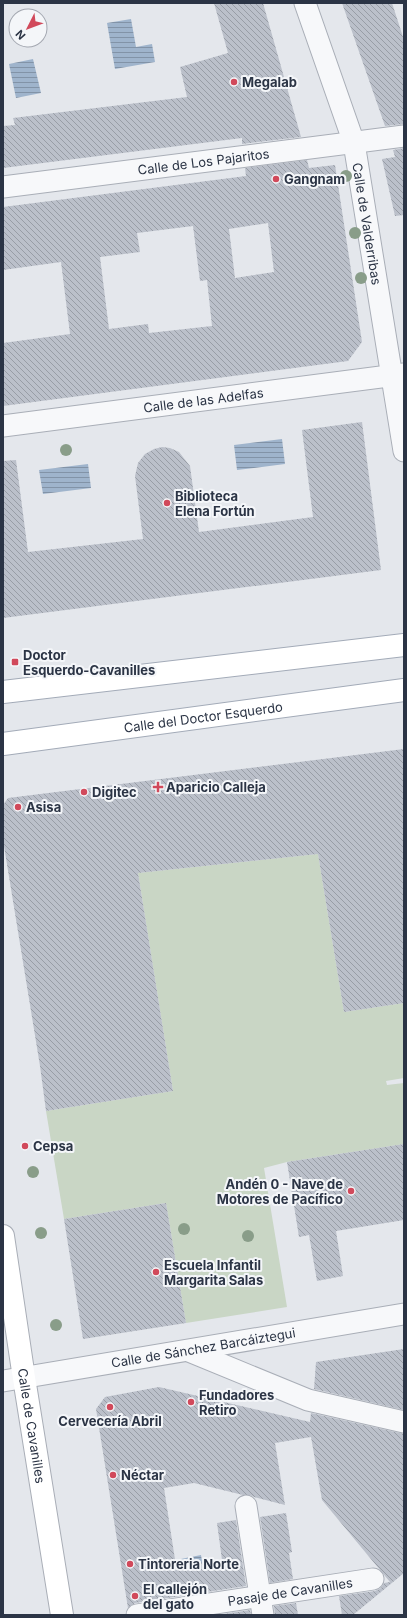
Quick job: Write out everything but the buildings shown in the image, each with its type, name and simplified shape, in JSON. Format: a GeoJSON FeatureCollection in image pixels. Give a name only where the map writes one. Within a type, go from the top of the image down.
{"type":"FeatureCollection","features":[{"type":"Feature","properties":{"kind":"main road"},"geometry":{"type":"LineString","coordinates":[[3,692],[404,645]]}},
{"type":"Feature","properties":{"kind":"main road","name":"Calle del Doctor Esquerdo"},"geometry":{"type":"LineString","coordinates":[[3,744],[404,690]]}},
{"type":"Feature","properties":{"kind":"main road","name":"Calle de Cavanilles"},"geometry":{"type":"LineString","coordinates":[[3,1236],[62,1615]]}},
{"type":"Feature","properties":{"kind":"street","name":"Calle de Valderribas"},"geometry":{"type":"LineString","coordinates":[[305,3],[354,143],[397,375],[404,451]]}},
{"type":"Feature","properties":{"kind":"street","name":"Calle de Los Pajaritos"},"geometry":{"type":"LineString","coordinates":[[3,187],[404,136]]}},
{"type":"Feature","properties":{"kind":"street","name":"Calle de las Adelfas"},"geometry":{"type":"LineString","coordinates":[[3,426],[397,375]]}},
{"type":"Feature","properties":{"kind":"street","name":"Calle de Sánchez Barcáiztegui"},"geometry":{"type":"LineString","coordinates":[[3,1381],[404,1314]]}},
{"type":"Feature","properties":{"kind":"street"},"geometry":{"type":"LineString","coordinates":[[188,1350],[308,1400],[404,1422]]}},
{"type":"Feature","properties":{"kind":"street"},"geometry":{"type":"LineString","coordinates":[[246,1506],[261,1606]]}},
{"type":"Feature","properties":{"kind":"street","name":"Pasaje de Cavanilles"},"geometry":{"type":"LineString","coordinates":[[137,1615],[261,1606],[373,1579]]}},
{"type":"Feature","properties":{"kind":"green space"},"geometry":{"type":"Polygon","coordinates":[[[318,854],[344,1012],[404,1003],[404,1078],[386,1081],[387,1085],[404,1083],[404,1144],[287,1162],[264,1168],[287,1307],[186,1323],[166,1203],[64,1219],[46,1111],[173,1091],[138,873],[318,854]]]}},
{"type":"Feature","properties":{"kind":"water"},"geometry":{"type":"Polygon","coordinates":[[[131,19],[136,47],[152,44],[155,62],[115,69],[107,23],[131,19]]]}},
{"type":"Feature","properties":{"kind":"water"},"geometry":{"type":"Polygon","coordinates":[[[33,59],[41,93],[16,98],[9,64],[33,59]]]}},
{"type":"Feature","properties":{"kind":"water"},"geometry":{"type":"Polygon","coordinates":[[[282,439],[285,464],[237,470],[234,445],[282,439]]]}},
{"type":"Feature","properties":{"kind":"water"},"geometry":{"type":"Polygon","coordinates":[[[88,464],[91,488],[43,494],[39,470],[88,464]]]}},
{"type":"Feature","properties":{"kind":"water"},"geometry":{"type":"Polygon","coordinates":[[[201,1555],[207,1594],[187,1597],[181,1559],[201,1555]]]}},
{"type":"Feature","properties":{"kind":"place","name":"Megalab"},"geometry":{"type":"Point","coordinates":[234,82]}},
{"type":"Feature","properties":{"kind":"place","name":"Gangnam"},"geometry":{"type":"Point","coordinates":[276,179]}},
{"type":"Feature","properties":{"kind":"place","name":"Biblioteca Elena Fortún"},"geometry":{"type":"Point","coordinates":[167,503]}},
{"type":"Feature","properties":{"kind":"place","name":"Doctor Esquerdo-Cavanilles"},"geometry":{"type":"Point","coordinates":[15,662]}},
{"type":"Feature","properties":{"kind":"place","name":"Aparicio Calleja"},"geometry":{"type":"Point","coordinates":[158,787]}},
{"type":"Feature","properties":{"kind":"place","name":"Digitec"},"geometry":{"type":"Point","coordinates":[84,792]}},
{"type":"Feature","properties":{"kind":"place","name":"Asisa"},"geometry":{"type":"Point","coordinates":[18,807]}},
{"type":"Feature","properties":{"kind":"place","name":"Cepsa"},"geometry":{"type":"Point","coordinates":[25,1146]}},
{"type":"Feature","properties":{"kind":"place","name":"Andén 0 - Nave de Motores de Pacífico"},"geometry":{"type":"Point","coordinates":[351,1191]}},
{"type":"Feature","properties":{"kind":"place","name":"Escuela Infantil Margarita Salas"},"geometry":{"type":"Point","coordinates":[156,1272]}},
{"type":"Feature","properties":{"kind":"place","name":"Fundadores Retiro"},"geometry":{"type":"Point","coordinates":[191,1402]}},
{"type":"Feature","properties":{"kind":"place","name":"Cervecería Abril"},"geometry":{"type":"Point","coordinates":[110,1407]}},
{"type":"Feature","properties":{"kind":"place","name":"Néctar"},"geometry":{"type":"Point","coordinates":[113,1475]}},
{"type":"Feature","properties":{"kind":"place","name":"Tintoreria Norte"},"geometry":{"type":"Point","coordinates":[130,1564]}},
{"type":"Feature","properties":{"kind":"place","name":"El callejón del gato"},"geometry":{"type":"Point","coordinates":[135,1596]}}]}
